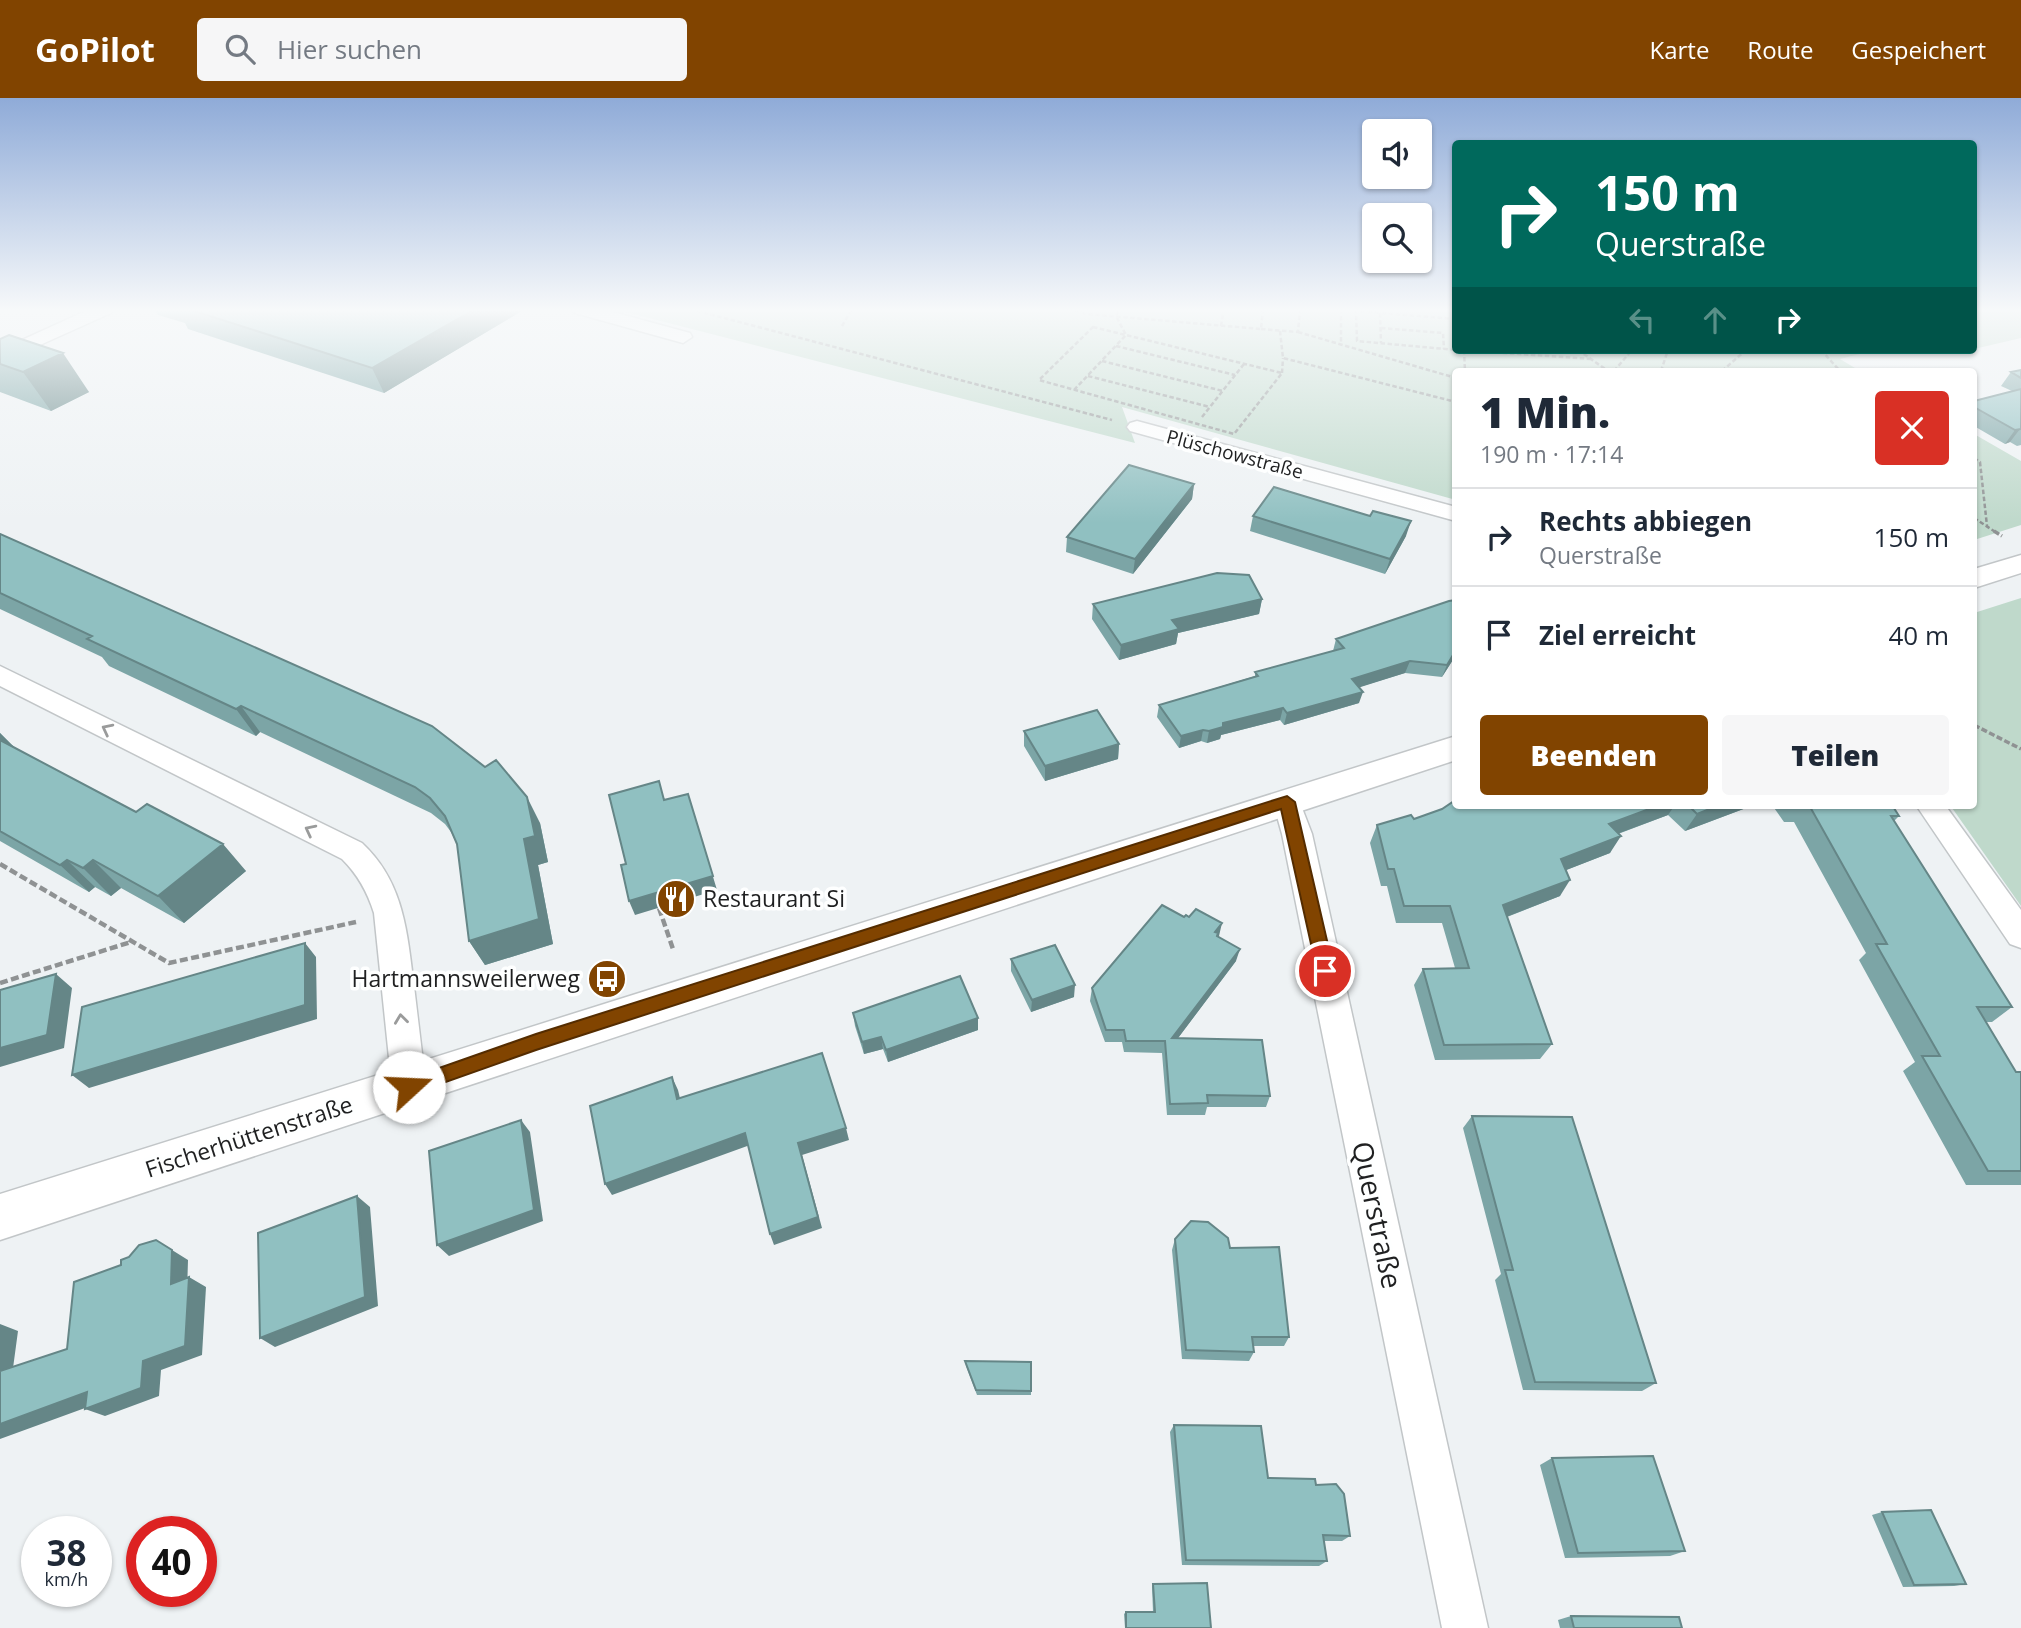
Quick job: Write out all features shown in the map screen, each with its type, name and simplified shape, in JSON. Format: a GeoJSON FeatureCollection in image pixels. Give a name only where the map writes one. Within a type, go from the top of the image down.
{"type":"FeatureCollection","features":[{"type":"Feature","properties":{"kind":"street","name":"Plüschowstraße"},"geometry":{"type":"LineString","coordinates":[[1137,427],[1452,513]]}},
{"type":"Feature","properties":{"kind":"street"},"geometry":{"type":"LineString","coordinates":[[1977,578],[2021,564]]}},
{"type":"Feature","properties":{"kind":"street"},"geometry":{"type":"LineString","coordinates":[[0,675],[352,851],[370,867],[382,888],[389,913],[409,1087]]}},
{"type":"Feature","properties":{"kind":"street","name":"Fischerhüttenstraße"},"geometry":{"type":"LineString","coordinates":[[0,1217],[409,1087],[536,1042],[1452,749]]}},
{"type":"Feature","properties":{"kind":"street","name":"Querstraße"},"geometry":{"type":"LineString","coordinates":[[1287,802],[1297,834],[1465,1628]]}},
{"type":"Feature","properties":{"kind":"street"},"geometry":{"type":"LineString","coordinates":[[1933,809],[2021,935]]}},
{"type":"Feature","properties":{"kind":"path","name":"Plüschowstraße"},"geometry":{"type":"LineString","coordinates":[[960,380],[1137,427]]}},
{"type":"Feature","properties":{"kind":"path"},"geometry":{"type":"LineString","coordinates":[[1040,380],[1234,434],[1276,380]]}},
{"type":"Feature","properties":{"kind":"path"},"geometry":{"type":"LineString","coordinates":[[1074,390],[1084,380]]}},
{"type":"Feature","properties":{"kind":"path"},"geometry":{"type":"LineString","coordinates":[[1105,380],[1210,407]]}},
{"type":"Feature","properties":{"kind":"path"},"geometry":{"type":"LineString","coordinates":[[1180,380],[1223,391]]}},
{"type":"Feature","properties":{"kind":"path"},"geometry":{"type":"LineString","coordinates":[[1197,424],[1231,380]]}},
{"type":"Feature","properties":{"kind":"path"},"geometry":{"type":"LineString","coordinates":[[1371,380],[1452,401]]}},
{"type":"Feature","properties":{"kind":"path"},"geometry":{"type":"LineString","coordinates":[[1977,460],[1980,462],[1987,526]]}},
{"type":"Feature","properties":{"kind":"path"},"geometry":{"type":"LineString","coordinates":[[1977,521],[2002,536]]}},
{"type":"Feature","properties":{"kind":"path"},"geometry":{"type":"LineString","coordinates":[[1977,727],[2021,750]]}},
{"type":"Feature","properties":{"kind":"path"},"geometry":{"type":"LineString","coordinates":[[0,864],[169,963],[363,920]]}},
{"type":"Feature","properties":{"kind":"path"},"geometry":{"type":"LineString","coordinates":[[659,908],[673,949]]}},
{"type":"Feature","properties":{"kind":"path"},"geometry":{"type":"LineString","coordinates":[[0,983],[132,941]]}},
{"type":"Feature","properties":{"kind":"green space"},"geometry":{"type":"Polygon","coordinates":[[[892,380],[1452,380],[1452,499],[1122,407],[1135,443],[892,380]]]}},
{"type":"Feature","properties":{"kind":"green space"},"geometry":{"type":"Polygon","coordinates":[[[1977,436],[2021,461],[2021,525],[1977,539],[1977,436]]]}},
{"type":"Feature","properties":{"kind":"green space"},"geometry":{"type":"Polygon","coordinates":[[[2021,598],[2021,906],[1953,809],[1977,809],[1977,612],[2021,598]]]}},
{"type":"Feature","properties":{"kind":"building"},"geometry":{"type":"Polygon","coordinates":[[[2021,389],[2021,429],[2015,430],[1977,409],[1977,400],[2021,389]]]}},
{"type":"Feature","properties":{"kind":"building"},"geometry":{"type":"Polygon","coordinates":[[[1129,465],[1194,484],[1135,559],[1067,537],[1129,465]]]}},
{"type":"Feature","properties":{"kind":"building"},"geometry":{"type":"Polygon","coordinates":[[[1274,487],[1370,516],[1373,511],[1411,521],[1390,559],[1253,516],[1274,487]]]}},
{"type":"Feature","properties":{"kind":"building"},"geometry":{"type":"Polygon","coordinates":[[[0,534],[432,726],[485,767],[496,760],[527,797],[535,836],[524,839],[539,919],[469,941],[457,844],[445,816],[430,798],[415,787],[241,706],[236,709],[87,639],[92,636],[0,593],[0,534]]]}},
{"type":"Feature","properties":{"kind":"building"},"geometry":{"type":"Polygon","coordinates":[[[1217,573],[1249,575],[1262,599],[1172,620],[1179,629],[1121,645],[1093,604],[1217,573]]]}},
{"type":"Feature","properties":{"kind":"building"},"geometry":{"type":"Polygon","coordinates":[[[1452,601],[1452,657],[1447,665],[1410,661],[1352,679],[1363,692],[1287,713],[1283,708],[1223,723],[1223,727],[1209,731],[1181,736],[1159,705],[1258,676],[1255,672],[1344,648],[1336,639],[1452,601]]]}},
{"type":"Feature","properties":{"kind":"building"},"geometry":{"type":"Polygon","coordinates":[[[1097,710],[1119,744],[1045,766],[1024,731],[1097,710]]]}},
{"type":"Feature","properties":{"kind":"building"},"geometry":{"type":"Polygon","coordinates":[[[0,740],[136,812],[147,804],[223,844],[158,896],[93,860],[83,868],[67,860],[60,865],[0,831],[0,740]]]}},
{"type":"Feature","properties":{"kind":"building"},"geometry":{"type":"Polygon","coordinates":[[[659,781],[664,800],[688,794],[713,876],[629,901],[621,865],[626,864],[609,795],[659,781]]]}},
{"type":"Feature","properties":{"kind":"building"},"geometry":{"type":"Polygon","coordinates":[[[1452,802],[1452,809],[1649,809],[1609,824],[1621,836],[1561,859],[1570,880],[1503,905],[1552,1044],[1444,1045],[1423,969],[1469,968],[1450,906],[1404,906],[1394,869],[1388,869],[1377,825],[1411,815],[1414,819],[1452,802]]]}},
{"type":"Feature","properties":{"kind":"building"},"geometry":{"type":"Polygon","coordinates":[[[1692,809],[1710,809],[1697,814],[1692,809]]]}},
{"type":"Feature","properties":{"kind":"building"},"geometry":{"type":"Polygon","coordinates":[[[1811,809],[1895,809],[1899,816],[1891,816],[2012,1007],[1977,1007],[2016,1072],[2021,1072],[2021,1171],[1988,1171],[1922,1056],[1940,1056],[1876,944],[1887,944],[1811,809]]]}},
{"type":"Feature","properties":{"kind":"building"},"geometry":{"type":"Polygon","coordinates":[[[1162,905],[1184,917],[1189,917],[1196,909],[1222,923],[1215,932],[1218,933],[1217,936],[1240,949],[1172,1038],[1262,1040],[1270,1096],[1207,1095],[1208,1103],[1170,1104],[1165,1041],[1126,1041],[1124,1030],[1106,1030],[1092,988],[1162,905]]]}},
{"type":"Feature","properties":{"kind":"building"},"geometry":{"type":"Polygon","coordinates":[[[305,943],[305,1005],[72,1075],[82,1007],[305,943]]]}},
{"type":"Feature","properties":{"kind":"building"},"geometry":{"type":"Polygon","coordinates":[[[1055,945],[1075,985],[1032,1000],[1011,959],[1055,945]]]}},
{"type":"Feature","properties":{"kind":"building"},"geometry":{"type":"Polygon","coordinates":[[[56,974],[47,1035],[0,1048],[0,990],[56,974]]]}},
{"type":"Feature","properties":{"kind":"building"},"geometry":{"type":"Polygon","coordinates":[[[960,976],[978,1018],[886,1050],[881,1037],[862,1042],[853,1013],[960,976]]]}},
{"type":"Feature","properties":{"kind":"building"},"geometry":{"type":"Polygon","coordinates":[[[822,1053],[846,1128],[798,1143],[818,1217],[770,1234],[745,1133],[605,1184],[590,1106],[672,1077],[677,1099],[822,1053]]]}},
{"type":"Feature","properties":{"kind":"building"},"geometry":{"type":"Polygon","coordinates":[[[1472,1116],[1572,1117],[1656,1383],[1535,1382],[1505,1270],[1513,1270],[1472,1116]]]}},
{"type":"Feature","properties":{"kind":"building"},"geometry":{"type":"Polygon","coordinates":[[[521,1120],[534,1210],[437,1245],[429,1151],[521,1120]]]}},
{"type":"Feature","properties":{"kind":"building"},"geometry":{"type":"Polygon","coordinates":[[[357,1196],[365,1297],[260,1338],[258,1233],[357,1196]]]}},
{"type":"Feature","properties":{"kind":"building"},"geometry":{"type":"Polygon","coordinates":[[[1191,1221],[1208,1222],[1228,1238],[1230,1248],[1279,1247],[1289,1337],[1252,1337],[1254,1352],[1186,1350],[1175,1239],[1191,1221]]]}},
{"type":"Feature","properties":{"kind":"building"},"geometry":{"type":"Polygon","coordinates":[[[156,1240],[172,1250],[171,1284],[189,1277],[185,1346],[143,1361],[141,1388],[85,1409],[87,1392],[0,1424],[0,1371],[67,1349],[74,1282],[121,1265],[121,1260],[129,1257],[139,1245],[156,1240]]]}},
{"type":"Feature","properties":{"kind":"building"},"geometry":{"type":"Polygon","coordinates":[[[965,1361],[1031,1362],[1031,1391],[976,1390],[965,1361]]]}},
{"type":"Feature","properties":{"kind":"building"},"geometry":{"type":"Polygon","coordinates":[[[1174,1425],[1261,1426],[1268,1478],[1315,1479],[1316,1485],[1336,1484],[1344,1494],[1350,1536],[1323,1535],[1327,1561],[1186,1560],[1174,1425]]]}},
{"type":"Feature","properties":{"kind":"building"},"geometry":{"type":"Polygon","coordinates":[[[1653,1456],[1685,1551],[1578,1553],[1552,1458],[1653,1456]]]}},
{"type":"Feature","properties":{"kind":"building"},"geometry":{"type":"Polygon","coordinates":[[[1931,1510],[1966,1584],[1914,1585],[1882,1512],[1931,1510]]]}},
{"type":"Feature","properties":{"kind":"building"},"geometry":{"type":"Polygon","coordinates":[[[1207,1583],[1211,1628],[1126,1628],[1126,1612],[1155,1612],[1153,1584],[1207,1583]]]}},
{"type":"Feature","properties":{"kind":"building"},"geometry":{"type":"Polygon","coordinates":[[[1571,1616],[1679,1617],[1682,1628],[1574,1628],[1571,1616]]]}},
{"type":"Feature","properties":{"kind":"place","name":"Restaurant Si"},"geometry":{"type":"Point","coordinates":[676,899]}},
{"type":"Feature","properties":{"kind":"place","name":"Hartmannsweilerweg"},"geometry":{"type":"Point","coordinates":[607,979]}},
{"type":"Feature","properties":{"kind":"route"},"geometry":{"type":"LineString","coordinates":[[409,1087],[536,1042],[1287,802],[1297,834],[1325,971]]}}]}
